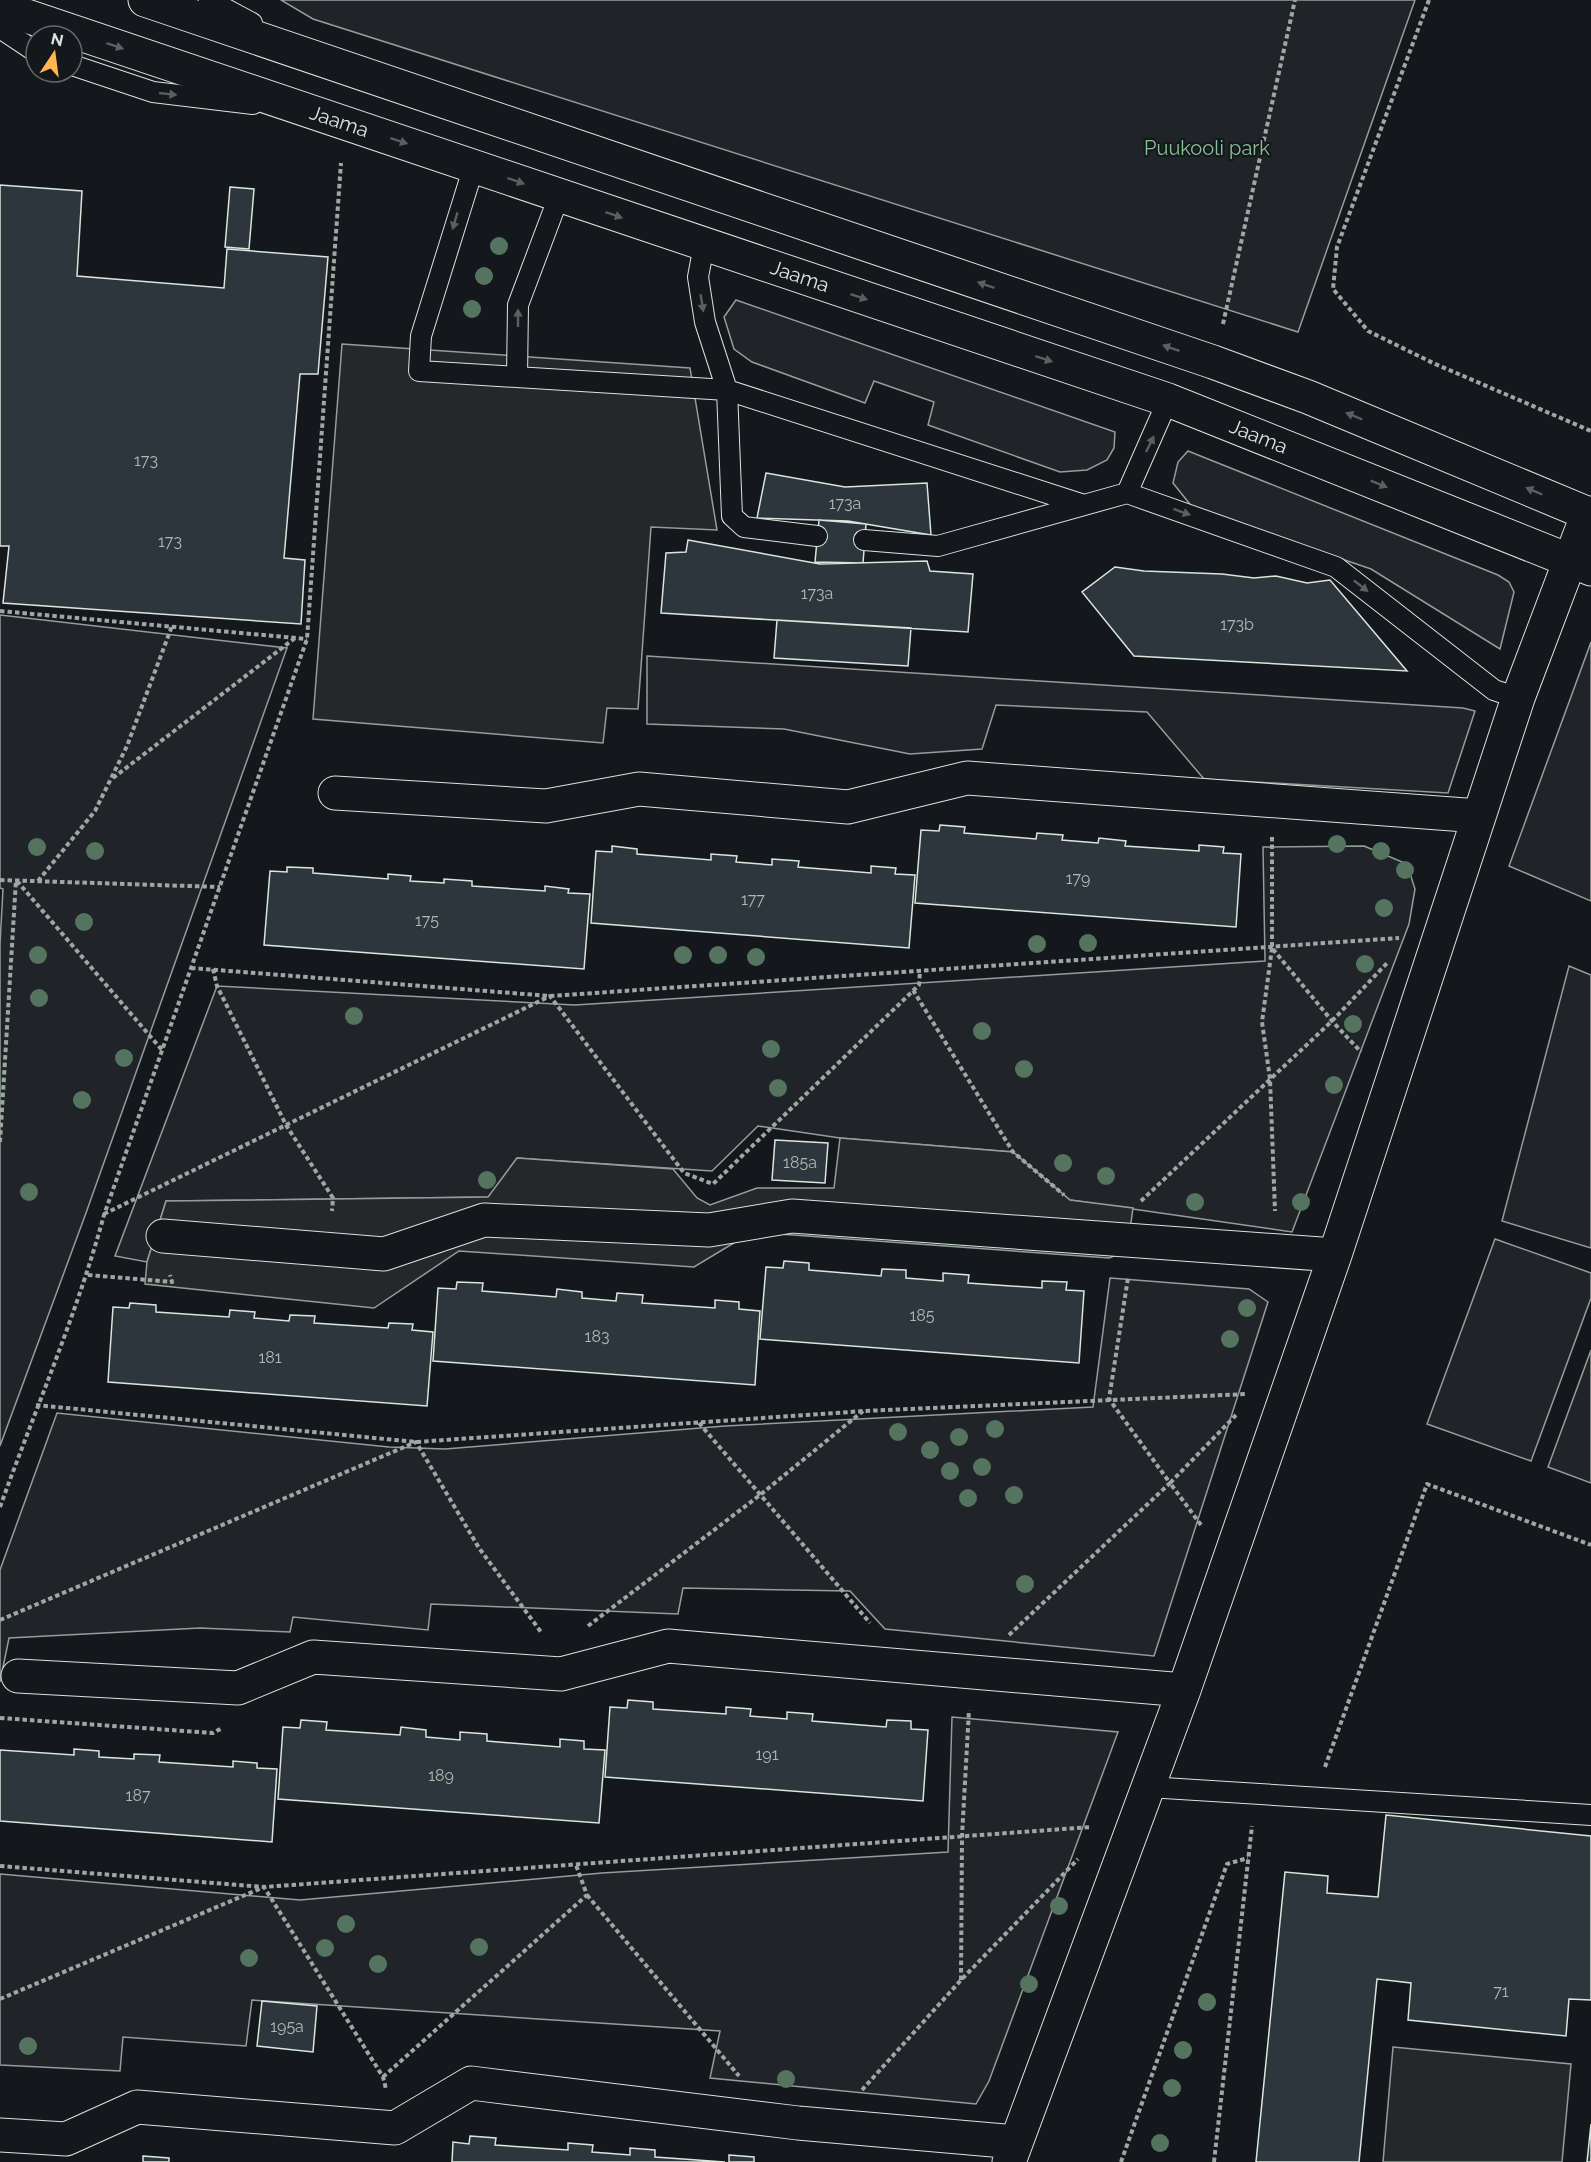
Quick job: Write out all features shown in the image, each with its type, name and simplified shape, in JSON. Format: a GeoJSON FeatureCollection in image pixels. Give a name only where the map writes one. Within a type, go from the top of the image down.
{"type":"FeatureCollection","features":[{"type":"Feature","properties":{"kind":"street"},"geometry":{"type":"LineString","coordinates":[[0,2135],[66,2139],[137,2107],[395,2128],[471,2083],[774,2118],[798,2123],[832,2124],[1012,2152],[1184,1690],[1335,1255],[1518,698],[1581,565],[1589,514],[1318,401],[1213,362],[145,0]]}},
{"type":"Feature","properties":{"kind":"street","name":"Jaama"},"geometry":{"type":"LineString","coordinates":[[0,7],[1168,400],[1581,565]]}},
{"type":"Feature","properties":{"kind":"street"},"geometry":{"type":"LineString","coordinates":[[335,793],[546,806],[639,789],[848,807],[967,778],[1479,816]]}},
{"type":"Feature","properties":{"kind":"street"},"geometry":{"type":"LineString","coordinates":[[163,1236],[384,1254],[484,1220],[709,1230],[792,1216],[1335,1255]]}},
{"type":"Feature","properties":{"kind":"street"},"geometry":{"type":"LineString","coordinates":[[18,1676],[238,1688],[313,1657],[561,1674],[668,1646],[1184,1690]]}},
{"type":"Feature","properties":{"kind":"lane"},"geometry":{"type":"LineString","coordinates":[[209,0],[318,59]]}},
{"type":"Feature","properties":{"kind":"lane"},"geometry":{"type":"LineString","coordinates":[[0,28],[24,44]]}},
{"type":"Feature","properties":{"kind":"lane"},"geometry":{"type":"LineString","coordinates":[[84,69],[153,93],[304,109]]}},
{"type":"Feature","properties":{"kind":"lane"},"geometry":{"type":"LineString","coordinates":[[474,166],[421,336],[419,371],[727,390],[1081,504]]}},
{"type":"Feature","properties":{"kind":"lane"},"geometry":{"type":"LineString","coordinates":[[517,377],[518,305],[559,196]]}},
{"type":"Feature","properties":{"kind":"lane"},"geometry":{"type":"LineString","coordinates":[[704,245],[698,276],[705,322],[727,390],[732,516],[744,527],[817,536]]}},
{"type":"Feature","properties":{"kind":"lane"},"geometry":{"type":"LineString","coordinates":[[1127,493],[1168,400]]}},
{"type":"Feature","properties":{"kind":"lane"},"geometry":{"type":"LineString","coordinates":[[864,540],[938,546],[1081,504],[1127,493],[1336,567],[1494,690],[1518,698]]}},
{"type":"Feature","properties":{"kind":"lane"},"geometry":{"type":"LineString","coordinates":[[1148,1787],[1591,1815]]}},
{"type":"Feature","properties":{"kind":"path"},"geometry":{"type":"LineString","coordinates":[[1213,362],[1295,0]]}},
{"type":"Feature","properties":{"kind":"path"},"geometry":{"type":"LineString","coordinates":[[1429,0],[1337,247],[1333,289],[1368,331],[1433,363],[1591,431]]}},
{"type":"Feature","properties":{"kind":"path"},"geometry":{"type":"LineString","coordinates":[[0,1507],[36,1405],[88,1275],[104,1215],[308,639],[342,156]]}},
{"type":"Feature","properties":{"kind":"path"},"geometry":{"type":"LineString","coordinates":[[0,611],[308,639]]}},
{"type":"Feature","properties":{"kind":"path"},"geometry":{"type":"LineString","coordinates":[[38,881],[95,811],[127,746],[172,626]]}},
{"type":"Feature","properties":{"kind":"path"},"geometry":{"type":"LineString","coordinates":[[110,780],[296,637]]}},
{"type":"Feature","properties":{"kind":"path"},"geometry":{"type":"LineString","coordinates":[[1275,801],[1270,856],[1272,948],[1262,1022],[1270,1079],[1277,1251]]}},
{"type":"Feature","properties":{"kind":"path"},"geometry":{"type":"LineString","coordinates":[[0,880],[220,887]]}},
{"type":"Feature","properties":{"kind":"path"},"geometry":{"type":"LineString","coordinates":[[16,880],[162,1050]]}},
{"type":"Feature","properties":{"kind":"path"},"geometry":{"type":"LineString","coordinates":[[0,1142],[16,880]]}},
{"type":"Feature","properties":{"kind":"path"},"geometry":{"type":"LineString","coordinates":[[191,968],[550,996],[1401,938]]}},
{"type":"Feature","properties":{"kind":"path"},"geometry":{"type":"LineString","coordinates":[[1272,948],[1332,1021],[1368,1059]]}},
{"type":"Feature","properties":{"kind":"path"},"geometry":{"type":"LineString","coordinates":[[1102,1239],[1332,1021],[1397,954]]}},
{"type":"Feature","properties":{"kind":"path"},"geometry":{"type":"LineString","coordinates":[[213,969],[222,996],[286,1125],[333,1198],[330,1249]]}},
{"type":"Feature","properties":{"kind":"path"},"geometry":{"type":"LineString","coordinates":[[550,996],[684,1173],[713,1184],[919,985],[920,971]]}},
{"type":"Feature","properties":{"kind":"path"},"geometry":{"type":"LineString","coordinates":[[913,990],[1013,1152],[1070,1200]]}},
{"type":"Feature","properties":{"kind":"path"},"geometry":{"type":"LineString","coordinates":[[104,1215],[550,996]]}},
{"type":"Feature","properties":{"kind":"path"},"geometry":{"type":"LineString","coordinates":[[1134,1240],[1109,1399],[1207,1533]]}},
{"type":"Feature","properties":{"kind":"path"},"geometry":{"type":"LineString","coordinates":[[36,1405],[416,1442],[864,1410],[1256,1394],[1248,1402]]}},
{"type":"Feature","properties":{"kind":"path"},"geometry":{"type":"LineString","coordinates":[[583,1630],[760,1495],[864,1410]]}},
{"type":"Feature","properties":{"kind":"path"},"geometry":{"type":"LineString","coordinates":[[961,1980],[962,1836],[970,1672],[1170,1483],[1241,1410]]}},
{"type":"Feature","properties":{"kind":"path"},"geometry":{"type":"LineString","coordinates":[[699,1423],[874,1628]]}},
{"type":"Feature","properties":{"kind":"path"},"geometry":{"type":"LineString","coordinates":[[0,1620],[416,1442]]}},
{"type":"Feature","properties":{"kind":"path"},"geometry":{"type":"LineString","coordinates":[[416,1442],[479,1548],[548,1642]]}},
{"type":"Feature","properties":{"kind":"path"},"geometry":{"type":"LineString","coordinates":[[1314,1798],[1427,1484],[1591,1545]]}},
{"type":"Feature","properties":{"kind":"path"},"geometry":{"type":"LineString","coordinates":[[1214,2162],[1255,1794]]}},
{"type":"Feature","properties":{"kind":"path"},"geometry":{"type":"LineString","coordinates":[[0,1866],[264,1887],[1092,1827]]}},
{"type":"Feature","properties":{"kind":"path"},"geometry":{"type":"LineString","coordinates":[[832,2124],[961,1980],[1083,1854]]}},
{"type":"Feature","properties":{"kind":"path"},"geometry":{"type":"LineString","coordinates":[[1122,2162],[1227,1864],[1248,1858]]}},
{"type":"Feature","properties":{"kind":"path"},"geometry":{"type":"LineString","coordinates":[[576,1865],[587,1895],[774,2118]]}},
{"type":"Feature","properties":{"kind":"path"},"geometry":{"type":"LineString","coordinates":[[0,1999],[264,1887]]}},
{"type":"Feature","properties":{"kind":"path"},"geometry":{"type":"LineString","coordinates":[[264,1887],[383,2077],[395,2128]]}},
{"type":"Feature","properties":{"kind":"path"},"geometry":{"type":"LineString","coordinates":[[383,2077],[587,1895]]}},
{"type":"Feature","properties":{"kind":"green space","name":"Puukooli park"},"geometry":{"type":"Polygon","coordinates":[[[281,0],[1415,0],[1298,332],[313,19],[281,0]]]}},
{"type":"Feature","properties":{"kind":"green space"},"geometry":{"type":"Polygon","coordinates":[[[736,300],[1115,432],[1114,448],[1107,460],[1087,470],[1060,472],[928,425],[934,402],[874,381],[865,403],[752,362],[734,349],[724,317],[736,300]]]}},
{"type":"Feature","properties":{"kind":"green space"},"geometry":{"type":"Polygon","coordinates":[[[1188,451],[1498,575],[1509,582],[1514,592],[1500,649],[1371,569],[1193,508],[1173,483],[1178,462],[1188,451]]]}},
{"type":"Feature","properties":{"kind":"green space"},"geometry":{"type":"Polygon","coordinates":[[[0,615],[287,648],[86,1213],[0,1446],[0,944],[3,889],[0,888],[0,615]]]}},
{"type":"Feature","properties":{"kind":"green space"},"geometry":{"type":"Polygon","coordinates":[[[1591,642],[1591,901],[1509,866],[1591,642]]]}},
{"type":"Feature","properties":{"kind":"green space"},"geometry":{"type":"Polygon","coordinates":[[[647,656],[1463,708],[1475,711],[1448,793],[1204,779],[1147,712],[996,705],[982,749],[910,754],[784,729],[647,724],[647,656]]]}},
{"type":"Feature","properties":{"kind":"green space"},"geometry":{"type":"Polygon","coordinates":[[[1364,846],[1407,864],[1415,889],[1409,924],[1292,1232],[1070,1200],[1013,1152],[840,1138],[758,1126],[712,1171],[517,1158],[489,1197],[166,1201],[147,1262],[115,1256],[217,986],[575,1005],[1265,961],[1263,847],[1364,846]]]}},
{"type":"Feature","properties":{"kind":"green space"},"geometry":{"type":"Polygon","coordinates":[[[1569,966],[1591,975],[1591,1248],[1502,1221],[1569,966]]]}},
{"type":"Feature","properties":{"kind":"green space"},"geometry":{"type":"Polygon","coordinates":[[[1495,1239],[1591,1273],[1591,1298],[1531,1461],[1427,1424],[1495,1239]]]}},
{"type":"Feature","properties":{"kind":"green space"},"geometry":{"type":"Polygon","coordinates":[[[1110,1278],[1249,1289],[1268,1302],[1154,1656],[885,1629],[850,1591],[683,1588],[678,1614],[431,1604],[428,1630],[293,1617],[290,1632],[200,1628],[9,1638],[0,1682],[0,1570],[57,1413],[389,1447],[445,1449],[725,1426],[1093,1407],[1110,1278]]]}},
{"type":"Feature","properties":{"kind":"green space"},"geometry":{"type":"Polygon","coordinates":[[[1591,1350],[1591,1483],[1548,1467],[1591,1350]]]}},
{"type":"Feature","properties":{"kind":"green space"},"geometry":{"type":"Polygon","coordinates":[[[952,1717],[1118,1732],[989,2081],[976,2104],[710,2078],[720,2031],[252,2000],[246,2046],[123,2037],[120,2071],[0,2065],[0,1874],[300,1900],[602,1873],[948,1852],[952,1717]]]}},
{"type":"Feature","properties":{"kind":"shaded area"},"geometry":{"type":"Polygon","coordinates":[[[342,344],[690,368],[717,530],[651,527],[638,709],[607,708],[603,743],[313,719],[342,344]]]}},
{"type":"Feature","properties":{"kind":"shaded area"},"geometry":{"type":"Polygon","coordinates":[[[840,1138],[1013,1152],[1070,1200],[1133,1208],[1127,1251],[1109,1258],[752,1232],[694,1267],[459,1251],[374,1308],[145,1284],[147,1262],[166,1201],[488,1197],[517,1158],[673,1169],[697,1198],[710,1205],[757,1188],[834,1188],[840,1138]]]}},
{"type":"Feature","properties":{"kind":"shaded area"},"geometry":{"type":"Polygon","coordinates":[[[1393,2047],[1571,2064],[1562,2162],[1383,2162],[1393,2047]]]}},
{"type":"Feature","properties":{"kind":"building"},"geometry":{"type":"Polygon","coordinates":[[[0,185],[82,191],[77,276],[224,288],[227,249],[328,257],[318,374],[300,374],[284,558],[305,560],[301,624],[3,603],[9,546],[0,546],[0,185]]]}},
{"type":"Feature","properties":{"kind":"building"},"geometry":{"type":"Polygon","coordinates":[[[230,187],[254,189],[249,249],[225,247],[230,187]]]}},
{"type":"Feature","properties":{"kind":"building"},"geometry":{"type":"Polygon","coordinates":[[[766,473],[845,487],[927,483],[931,535],[848,521],[757,518],[766,473]]]}},
{"type":"Feature","properties":{"kind":"building"},"geometry":{"type":"Polygon","coordinates":[[[819,520],[866,524],[863,563],[815,562],[819,520]]]}},
{"type":"Feature","properties":{"kind":"building"},"geometry":{"type":"Polygon","coordinates":[[[688,540],[820,564],[927,561],[930,571],[973,574],[968,632],[661,613],[666,553],[686,552],[688,540]]]}},
{"type":"Feature","properties":{"kind":"building"},"geometry":{"type":"Polygon","coordinates":[[[1115,567],[1254,578],[1276,576],[1307,583],[1330,580],[1407,671],[1134,656],[1082,592],[1115,567]]]}},
{"type":"Feature","properties":{"kind":"building"},"geometry":{"type":"Polygon","coordinates":[[[777,620],[911,628],[908,666],[774,658],[777,620]]]}},
{"type":"Feature","properties":{"kind":"building"},"geometry":{"type":"Polygon","coordinates":[[[940,825],[965,827],[964,833],[1036,839],[1037,833],[1063,835],[1062,840],[1098,843],[1099,838],[1126,841],[1125,846],[1199,851],[1199,845],[1224,847],[1223,853],[1241,854],[1236,927],[915,903],[921,830],[939,831],[940,825]]]}},
{"type":"Feature","properties":{"kind":"building"},"geometry":{"type":"Polygon","coordinates":[[[612,846],[637,849],[637,854],[711,860],[711,854],[737,856],[736,862],[772,865],[772,859],[799,861],[798,867],[871,873],[871,866],[896,868],[895,874],[915,875],[909,948],[591,923],[596,851],[612,852],[612,846]]]}},
{"type":"Feature","properties":{"kind":"building"},"geometry":{"type":"Polygon","coordinates":[[[287,867],[313,868],[313,873],[388,879],[388,874],[411,876],[410,881],[444,883],[444,879],[472,881],[472,886],[545,891],[545,886],[569,889],[568,893],[590,894],[584,969],[264,945],[270,871],[287,872],[287,867]]]}},
{"type":"Feature","properties":{"kind":"building"},"geometry":{"type":"Polygon","coordinates":[[[775,1140],[828,1143],[825,1183],[772,1180],[775,1140]]]}},
{"type":"Feature","properties":{"kind":"building"},"geometry":{"type":"Polygon","coordinates":[[[784,1261],[809,1263],[809,1270],[881,1276],[882,1269],[906,1270],[906,1278],[943,1281],[943,1273],[969,1275],[968,1283],[1042,1288],[1042,1281],[1067,1282],[1066,1290],[1084,1291],[1079,1363],[760,1339],[766,1267],[783,1268],[784,1261]]]}},
{"type":"Feature","properties":{"kind":"building"},"geometry":{"type":"Polygon","coordinates":[[[457,1282],[483,1283],[482,1291],[556,1297],[557,1289],[582,1292],[582,1298],[616,1301],[617,1293],[643,1295],[642,1303],[715,1308],[715,1300],[739,1302],[739,1309],[760,1311],[755,1385],[433,1361],[438,1288],[456,1289],[457,1282]]]}},
{"type":"Feature","properties":{"kind":"building"},"geometry":{"type":"Polygon","coordinates":[[[130,1303],[156,1305],[156,1312],[229,1317],[230,1310],[255,1312],[254,1318],[289,1321],[290,1315],[315,1316],[314,1323],[388,1328],[389,1323],[413,1324],[412,1330],[433,1332],[427,1406],[108,1382],[113,1307],[129,1308],[130,1303]]]}},
{"type":"Feature","properties":{"kind":"building"},"geometry":{"type":"Polygon","coordinates":[[[628,1700],[653,1702],[653,1709],[726,1714],[726,1707],[751,1709],[750,1716],[787,1719],[787,1712],[813,1714],[812,1721],[886,1727],[887,1720],[911,1721],[911,1729],[928,1730],[923,1801],[605,1777],[610,1707],[627,1708],[628,1700]]]}},
{"type":"Feature","properties":{"kind":"building"},"geometry":{"type":"Polygon","coordinates":[[[301,1720],[327,1722],[326,1730],[400,1735],[401,1727],[426,1730],[426,1737],[460,1740],[460,1732],[487,1734],[487,1741],[560,1747],[560,1739],[584,1741],[584,1749],[605,1750],[599,1823],[278,1799],[283,1727],[300,1728],[301,1720]]]}},
{"type":"Feature","properties":{"kind":"building"},"geometry":{"type":"Polygon","coordinates":[[[74,1749],[99,1751],[99,1757],[134,1759],[134,1754],[160,1755],[159,1762],[233,1767],[233,1761],[257,1763],[257,1768],[277,1769],[272,1842],[0,1821],[0,1750],[74,1755],[74,1749]]]}},
{"type":"Feature","properties":{"kind":"building"},"geometry":{"type":"Polygon","coordinates":[[[1386,1815],[1591,1836],[1591,2000],[1569,1999],[1566,2036],[1408,2020],[1411,1983],[1377,1979],[1359,2162],[1256,2162],[1285,1872],[1328,1876],[1327,1893],[1378,1897],[1386,1815]]]}},
{"type":"Feature","properties":{"kind":"building"},"geometry":{"type":"Polygon","coordinates":[[[262,2001],[317,2006],[313,2052],[257,2046],[262,2001]]]}},
{"type":"Feature","properties":{"kind":"building"},"geometry":{"type":"Polygon","coordinates":[[[1591,2124],[1591,2162],[1587,2162],[1591,2124]]]}},
{"type":"Feature","properties":{"kind":"building"},"geometry":{"type":"Polygon","coordinates":[[[470,2136],[496,2138],[495,2145],[568,2150],[568,2143],[593,2145],[592,2152],[630,2155],[630,2148],[655,2150],[655,2157],[725,2162],[452,2162],[453,2142],[469,2144],[470,2136]]]}},
{"type":"Feature","properties":{"kind":"building"},"geometry":{"type":"Polygon","coordinates":[[[729,2155],[754,2157],[754,2162],[729,2162],[729,2155]]]}},
{"type":"Feature","properties":{"kind":"building"},"geometry":{"type":"Polygon","coordinates":[[[143,2156],[169,2158],[169,2162],[143,2162],[143,2156]]]}}]}
